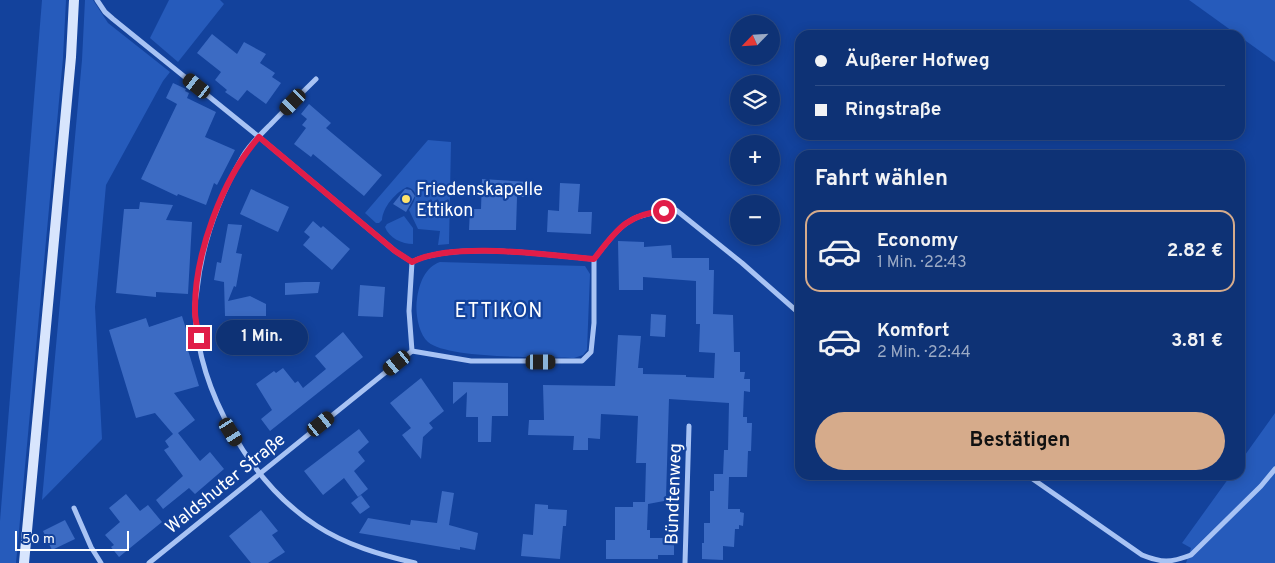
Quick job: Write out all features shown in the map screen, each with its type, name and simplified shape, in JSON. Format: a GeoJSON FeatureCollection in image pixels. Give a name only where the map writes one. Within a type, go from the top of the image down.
{"type":"FeatureCollection","features":[{"type":"Feature","properties":{"kind":"main road"},"geometry":{"type":"LineString","coordinates":[[24,563],[71,57],[74,0]]}},
{"type":"Feature","properties":{"kind":"street"},"geometry":{"type":"LineString","coordinates":[[98,0],[105,12],[113,19],[259,137],[395,251],[412,262]]}},
{"type":"Feature","properties":{"kind":"street"},"geometry":{"type":"LineString","coordinates":[[316,79],[244,154],[212,220],[199,265],[194,312],[201,352],[219,405],[231,432],[260,473],[284,499],[316,526],[366,550],[415,563]]}},
{"type":"Feature","properties":{"kind":"street"},"geometry":{"type":"LineString","coordinates":[[412,262],[409,311],[412,351],[471,361],[582,361],[591,352],[594,323],[594,259],[616,232],[634,217],[652,212],[676,210],[742,263],[795,310]]}},
{"type":"Feature","properties":{"kind":"street"},"geometry":{"type":"LineString","coordinates":[[412,262],[425,255],[476,250],[594,259]]}},
{"type":"Feature","properties":{"kind":"street","name":"Waldshuter Straße"},"geometry":{"type":"LineString","coordinates":[[149,563],[412,351]]}},
{"type":"Feature","properties":{"kind":"street","name":"Bündtenweg"},"geometry":{"type":"LineString","coordinates":[[685,563],[689,426]]}},
{"type":"Feature","properties":{"kind":"street"},"geometry":{"type":"LineString","coordinates":[[1035,480],[1142,555],[1161,562],[1176,561],[1191,555],[1275,470]]}},
{"type":"Feature","properties":{"kind":"street"},"geometry":{"type":"LineString","coordinates":[[74,508],[91,547],[101,563]]}},
{"type":"Feature","properties":{"kind":"shaded area"},"geometry":{"type":"Polygon","coordinates":[[[42,0],[66,0],[63,58],[16,563],[0,563],[0,521],[42,0]]]}},
{"type":"Feature","properties":{"kind":"shaded area"},"geometry":{"type":"Polygon","coordinates":[[[85,0],[93,0],[108,23],[170,72],[163,81],[106,185],[95,307],[102,439],[42,500],[82,60],[85,0]]]}},
{"type":"Feature","properties":{"kind":"shaded area"},"geometry":{"type":"Polygon","coordinates":[[[169,0],[220,0],[224,4],[178,62],[150,38],[169,0]]]}},
{"type":"Feature","properties":{"kind":"shaded area"},"geometry":{"type":"Polygon","coordinates":[[[1189,0],[1275,0],[1275,62],[1245,40],[1245,30],[1231,30],[1189,0]]]}},
{"type":"Feature","properties":{"kind":"shaded area"},"geometry":{"type":"Polygon","coordinates":[[[428,140],[451,142],[449,244],[438,245],[440,231],[418,229],[409,210],[415,194],[414,191],[407,187],[390,201],[379,223],[376,223],[365,213],[428,140]]]}},
{"type":"Feature","properties":{"kind":"shaded area"},"geometry":{"type":"Polygon","coordinates":[[[404,216],[413,228],[413,244],[396,240],[385,227],[387,224],[404,216]]]}},
{"type":"Feature","properties":{"kind":"shaded area"},"geometry":{"type":"Polygon","coordinates":[[[440,262],[585,266],[590,274],[587,350],[583,355],[574,358],[498,356],[455,352],[439,348],[428,342],[418,322],[417,299],[419,288],[427,272],[440,262]]]}},
{"type":"Feature","properties":{"kind":"shaded area"},"geometry":{"type":"Polygon","coordinates":[[[1275,413],[1275,563],[1186,563],[1191,548],[1182,543],[1227,480],[1245,480],[1245,455],[1275,413]]]}},
{"type":"Feature","properties":{"kind":"building"},"geometry":{"type":"Polygon","coordinates":[[[212,34],[237,54],[244,42],[266,54],[260,63],[275,73],[272,77],[281,83],[266,104],[247,90],[238,101],[225,92],[227,90],[215,80],[221,72],[197,53],[212,34]]]}},
{"type":"Feature","properties":{"kind":"building"},"geometry":{"type":"Polygon","coordinates":[[[173,83],[186,89],[185,91],[189,93],[187,98],[216,112],[205,137],[235,150],[217,185],[214,183],[206,205],[178,194],[177,196],[141,179],[177,104],[166,98],[173,83]]]}},
{"type":"Feature","properties":{"kind":"building"},"geometry":{"type":"Polygon","coordinates":[[[309,104],[331,123],[326,128],[382,175],[364,196],[313,154],[311,157],[294,144],[306,128],[302,125],[307,119],[301,114],[309,104]]]}},
{"type":"Feature","properties":{"kind":"building"},"geometry":{"type":"Polygon","coordinates":[[[482,179],[530,182],[529,197],[517,197],[516,230],[469,230],[470,209],[481,209],[482,179]]]}},
{"type":"Feature","properties":{"kind":"building"},"geometry":{"type":"Polygon","coordinates":[[[560,183],[580,184],[578,212],[592,212],[591,234],[547,232],[548,210],[559,211],[560,183]]]}},
{"type":"Feature","properties":{"kind":"building"},"geometry":{"type":"Polygon","coordinates":[[[251,189],[289,207],[278,232],[240,214],[251,189]]]}},
{"type":"Feature","properties":{"kind":"building","name":"Friedenskapelle Ettikon"},"geometry":{"type":"Polygon","coordinates":[[[405,189],[411,190],[415,196],[406,212],[393,204],[405,189]]]}},
{"type":"Feature","properties":{"kind":"building"},"geometry":{"type":"Polygon","coordinates":[[[140,202],[173,205],[166,220],[192,222],[188,294],[156,292],[156,297],[116,293],[124,209],[139,209],[140,202]]]}},
{"type":"Feature","properties":{"kind":"building"},"geometry":{"type":"Polygon","coordinates":[[[313,221],[321,228],[323,226],[350,249],[332,270],[303,245],[310,237],[304,232],[313,221]]]}},
{"type":"Feature","properties":{"kind":"building"},"geometry":{"type":"Polygon","coordinates":[[[228,224],[242,225],[236,253],[242,254],[236,287],[234,286],[228,301],[250,296],[266,304],[266,316],[225,316],[224,282],[214,280],[217,262],[221,263],[228,224]]]}},
{"type":"Feature","properties":{"kind":"building"},"geometry":{"type":"Polygon","coordinates":[[[618,241],[644,242],[644,247],[671,245],[672,258],[709,258],[709,270],[714,270],[713,314],[733,315],[734,352],[740,352],[740,372],[745,372],[744,379],[750,379],[750,392],[744,391],[743,417],[747,417],[747,423],[752,423],[751,451],[748,451],[747,477],[729,477],[728,509],[740,509],[740,512],[744,513],[743,526],[739,525],[739,529],[735,529],[734,547],[723,546],[723,560],[702,559],[702,543],[704,543],[704,523],[710,523],[710,491],[714,491],[714,474],[723,474],[724,450],[728,450],[729,403],[669,399],[666,497],[664,501],[648,504],[647,530],[650,530],[650,538],[674,538],[674,555],[658,555],[658,559],[606,559],[606,540],[615,540],[615,507],[633,507],[633,502],[645,502],[646,463],[636,463],[638,416],[601,414],[600,439],[588,438],[588,450],[573,450],[574,436],[528,435],[529,420],[544,420],[543,385],[615,386],[618,335],[641,336],[638,368],[643,368],[643,374],[714,378],[715,353],[699,352],[700,324],[696,324],[696,281],[643,277],[643,290],[619,290],[618,241]]]}},
{"type":"Feature","properties":{"kind":"building"},"geometry":{"type":"Polygon","coordinates":[[[320,282],[318,293],[285,295],[285,283],[320,282]]]}},
{"type":"Feature","properties":{"kind":"building"},"geometry":{"type":"Polygon","coordinates":[[[360,285],[385,287],[383,317],[358,316],[360,285]]]}},
{"type":"Feature","properties":{"kind":"building"},"geometry":{"type":"Polygon","coordinates":[[[651,314],[666,315],[665,337],[650,336],[651,314]]]}},
{"type":"Feature","properties":{"kind":"building"},"geometry":{"type":"Polygon","coordinates":[[[182,316],[191,345],[187,347],[199,386],[174,393],[195,420],[178,433],[200,461],[210,452],[224,469],[195,494],[189,488],[163,509],[156,500],[183,476],[164,450],[169,447],[165,441],[173,434],[155,413],[136,418],[109,330],[146,318],[149,327],[182,316]]]}},
{"type":"Feature","properties":{"kind":"building"},"geometry":{"type":"Polygon","coordinates":[[[343,332],[363,357],[270,431],[261,419],[272,410],[256,384],[274,371],[276,373],[283,368],[295,383],[298,381],[303,388],[326,369],[315,356],[343,332]]]}},
{"type":"Feature","properties":{"kind":"building"},"geometry":{"type":"Polygon","coordinates":[[[421,378],[444,411],[429,423],[433,428],[423,437],[421,459],[402,435],[411,428],[390,403],[421,378]]]}},
{"type":"Feature","properties":{"kind":"building"},"geometry":{"type":"Polygon","coordinates":[[[453,382],[508,383],[508,416],[492,416],[491,442],[478,442],[478,417],[466,417],[467,392],[453,404],[453,382]]]}},
{"type":"Feature","properties":{"kind":"building"},"geometry":{"type":"Polygon","coordinates":[[[359,429],[369,442],[358,452],[365,461],[354,471],[368,489],[358,497],[344,478],[323,495],[304,471],[359,429]]]}},
{"type":"Feature","properties":{"kind":"building"},"geometry":{"type":"Polygon","coordinates":[[[442,491],[454,493],[449,525],[478,533],[475,550],[460,547],[460,550],[359,533],[368,518],[410,525],[411,520],[437,523],[442,491]]]}},
{"type":"Feature","properties":{"kind":"building"},"geometry":{"type":"Polygon","coordinates":[[[126,494],[140,511],[148,505],[162,522],[119,557],[111,547],[114,545],[105,535],[120,522],[109,508],[126,494]]]}},
{"type":"Feature","properties":{"kind":"building"},"geometry":{"type":"Polygon","coordinates":[[[361,495],[370,507],[360,514],[351,503],[361,495]]]}},
{"type":"Feature","properties":{"kind":"building"},"geometry":{"type":"Polygon","coordinates":[[[535,504],[548,505],[548,509],[567,510],[566,526],[563,526],[560,559],[521,556],[523,534],[533,535],[535,504]]]}},
{"type":"Feature","properties":{"kind":"building"},"geometry":{"type":"Polygon","coordinates":[[[261,510],[278,531],[272,535],[285,552],[268,563],[251,563],[229,536],[261,510]]]}},
{"type":"Feature","properties":{"kind":"building"},"geometry":{"type":"Polygon","coordinates":[[[65,520],[75,539],[52,550],[43,531],[65,520]]]}},
{"type":"Feature","properties":{"kind":"place","name":"Friedenskapelle Ettikon"},"geometry":{"type":"Point","coordinates":[406,199]}},
{"type":"Feature","properties":{"kind":"district","name":"ETTIKON"},"geometry":{"type":"Point","coordinates":[499,310]}},
{"type":"Feature","properties":{"kind":"route"},"geometry":{"type":"LineString","coordinates":[[199,338],[194,312],[199,265],[212,220],[244,154],[259,137],[395,251],[412,262],[425,255],[476,250],[594,259],[621,227],[634,217],[664,211]]}}]}
